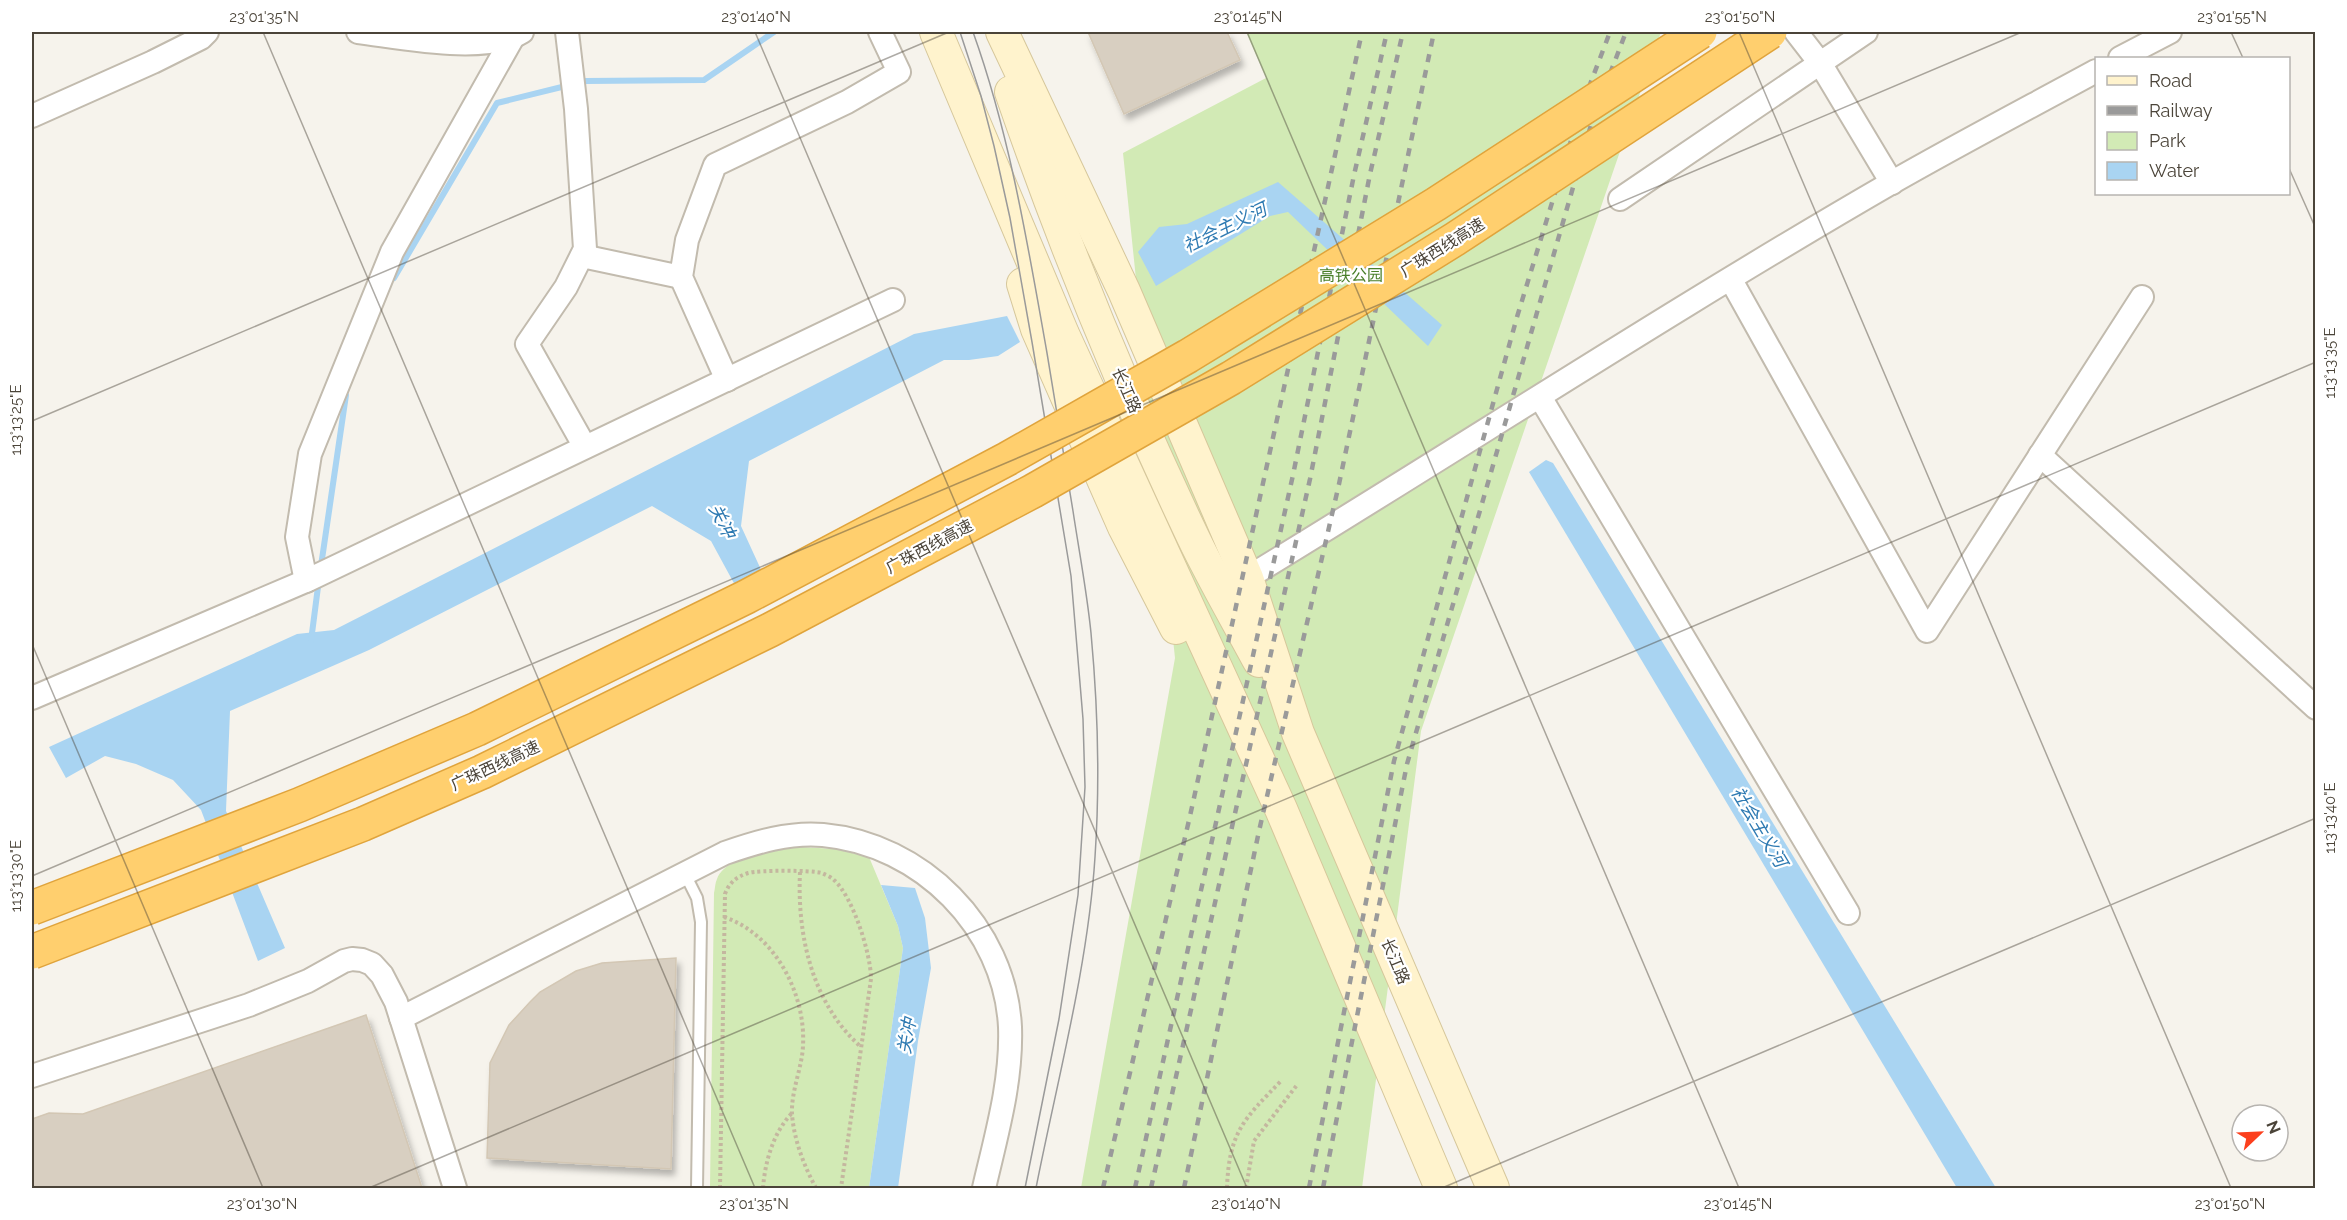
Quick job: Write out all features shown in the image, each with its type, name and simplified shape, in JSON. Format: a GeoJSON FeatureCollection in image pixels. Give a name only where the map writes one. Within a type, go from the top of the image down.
{"type":"FeatureCollection","features":[{"type":"Feature","properties":{"kind":"highway"},"geometry":{"type":"LineString","coordinates":[[32,908],[299,805],[477,729],[746,597],[1007,459],[1188,356],[1436,204],[1700,32]]}},
{"type":"Feature","properties":{"kind":"highway","name":"广珠西线高速"},"geometry":{"type":"LineString","coordinates":[[32,952],[363,824],[482,772],[781,624],[1033,490],[1231,378],[1455,239],[1770,32]]}},
{"type":"Feature","properties":{"kind":"main road"},"geometry":{"type":"LineString","coordinates":[[936,32],[1063,334],[1281,809],[1441,1188]]}},
{"type":"Feature","properties":{"kind":"main road","name":"长江路"},"geometry":{"type":"LineString","coordinates":[[990,32],[1042,182],[1102,332],[1193,538],[1298,734],[1493,1188]]}},
{"type":"Feature","properties":{"kind":"main road","name":"长江路"},"geometry":{"type":"LineString","coordinates":[[1002,32],[1124,291],[1247,578],[1298,734]]}},
{"type":"Feature","properties":{"kind":"street"},"geometry":{"type":"LineString","coordinates":[[32,116],[153,62],[201,38],[207,32]]}},
{"type":"Feature","properties":{"kind":"street"},"geometry":{"type":"LineString","coordinates":[[358,32],[458,45],[518,34]]}},
{"type":"Feature","properties":{"kind":"street"},"geometry":{"type":"LineString","coordinates":[[567,32],[572,58],[585,249],[566,287],[527,344],[585,447]]}},
{"type":"Feature","properties":{"kind":"street"},"geometry":{"type":"LineString","coordinates":[[727,380],[681,277],[687,240],[715,165],[847,102],[899,72],[880,32]]}},
{"type":"Feature","properties":{"kind":"street"},"geometry":{"type":"LineString","coordinates":[[1796,32],[1820,63],[1892,183]]}},
{"type":"Feature","properties":{"kind":"street"},"geometry":{"type":"LineString","coordinates":[[1620,199],[1866,32]]}},
{"type":"Feature","properties":{"kind":"street"},"geometry":{"type":"LineString","coordinates":[[2122,57],[2170,32]]}},
{"type":"Feature","properties":{"kind":"street"},"geometry":{"type":"LineString","coordinates":[[307,580],[297,537],[310,454],[392,252],[518,34]]}},
{"type":"Feature","properties":{"kind":"street"},"geometry":{"type":"LineString","coordinates":[[1247,578],[1892,183],[2095,72]]}},
{"type":"Feature","properties":{"kind":"street"},"geometry":{"type":"LineString","coordinates":[[582,256],[681,277]]}},
{"type":"Feature","properties":{"kind":"street"},"geometry":{"type":"LineString","coordinates":[[1731,280],[1927,631],[2142,297]]}},
{"type":"Feature","properties":{"kind":"street"},"geometry":{"type":"LineString","coordinates":[[32,698],[307,580],[894,300]]}},
{"type":"Feature","properties":{"kind":"street"},"geometry":{"type":"LineString","coordinates":[[1540,397],[1848,913]]}},
{"type":"Feature","properties":{"kind":"street"},"geometry":{"type":"LineString","coordinates":[[2040,454],[2316,708]]}},
{"type":"Feature","properties":{"kind":"street"},"geometry":{"type":"LineString","coordinates":[[401,1018],[725,853],[786,836],[822,835],[857,841],[888,851],[919,869],[944,889],[967,914],[983,938],[996,965],[1005,996],[1010,1026],[1006,1088],[984,1188]]}},
{"type":"Feature","properties":{"kind":"street"},"geometry":{"type":"LineString","coordinates":[[32,1076],[249,1005],[352,959],[362,960],[372,964],[382,975],[401,1018],[455,1188]]}},
{"type":"Feature","properties":{"kind":"lane"},"geometry":{"type":"LineString","coordinates":[[685,874],[697,898],[701,922],[697,1188]]}},
{"type":"Feature","properties":{"kind":"path"},"geometry":{"type":"LineString","coordinates":[[720,1188],[725,894],[728,885],[736,878],[750,872],[821,873],[832,878],[848,899],[868,952],[871,979],[841,1188]]}},
{"type":"Feature","properties":{"kind":"path"},"geometry":{"type":"LineString","coordinates":[[800,872],[801,919],[812,971],[834,1017],[846,1034],[861,1047]]}},
{"type":"Feature","properties":{"kind":"path"},"geometry":{"type":"LineString","coordinates":[[724,916],[738,921],[765,943],[787,975],[796,994],[803,1027],[803,1046],[792,1112],[800,1153],[816,1188]]}},
{"type":"Feature","properties":{"kind":"path"},"geometry":{"type":"LineString","coordinates":[[1227,1188],[1231,1152],[1246,1117],[1281,1081]]}},
{"type":"Feature","properties":{"kind":"path"},"geometry":{"type":"LineString","coordinates":[[1246,1188],[1254,1141],[1297,1085]]}},
{"type":"Feature","properties":{"kind":"path"},"geometry":{"type":"LineString","coordinates":[[763,1188],[768,1158],[774,1140],[783,1122],[792,1112]]}},
{"type":"Feature","properties":{"kind":"green space","name":"高铁公园"},"geometry":{"type":"Polygon","coordinates":[[[1246,32],[1661,32],[1421,731],[1362,1188],[1081,1188],[1175,658],[1123,153],[1266,78],[1246,32]]]}},
{"type":"Feature","properties":{"kind":"green space"},"geometry":{"type":"Polygon","coordinates":[[[802,847],[835,849],[869,857],[898,926],[903,948],[869,1188],[710,1188],[716,882],[722,871],[742,859],[767,852],[802,847]]]}},
{"type":"Feature","properties":{"kind":"water","name":"社会主义河"},"geometry":{"type":"Polygon","coordinates":[[[1278,182],[1442,325],[1428,346],[1288,212],[1270,216],[1156,286],[1138,252],[1159,227],[1187,224],[1278,182]]]}},
{"type":"Feature","properties":{"kind":"water","name":"关冲"},"geometry":{"type":"Polygon","coordinates":[[[1007,316],[1020,342],[998,356],[969,360],[944,360],[749,461],[741,526],[763,574],[736,587],[711,541],[652,506],[369,650],[230,711],[226,811],[285,948],[258,961],[201,810],[173,780],[136,764],[105,756],[66,778],[49,747],[297,634],[334,630],[914,334],[1007,316]]]}},
{"type":"Feature","properties":{"kind":"water","name":"社会主义河"},"geometry":{"type":"Polygon","coordinates":[[[1546,460],[1553,463],[1996,1188],[1957,1188],[1529,472],[1546,460]]]}},
{"type":"Feature","properties":{"kind":"water","name":"关冲"},"geometry":{"type":"Polygon","coordinates":[[[881,885],[915,888],[925,918],[931,968],[918,1041],[898,1188],[869,1188],[903,948],[898,926],[881,885]]]}},
{"type":"Feature","properties":{"kind":"building"},"geometry":{"type":"Polygon","coordinates":[[[1088,32],[1227,32],[1240,60],[1124,114],[1088,32]]]}},
{"type":"Feature","properties":{"kind":"building"},"geometry":{"type":"Polygon","coordinates":[[[676,958],[671,1169],[487,1158],[490,1063],[509,1025],[530,1002],[540,992],[576,971],[602,963],[676,958]]]}},
{"type":"Feature","properties":{"kind":"building"},"geometry":{"type":"Polygon","coordinates":[[[366,1015],[422,1188],[32,1188],[32,1119],[49,1113],[83,1114],[366,1015]]]}},
{"type":"Feature","properties":{"kind":"waterway"},"geometry":{"type":"LineString","coordinates":[[394,278],[497,103],[586,81],[704,80],[774,32]]}},
{"type":"Feature","properties":{"kind":"waterway"},"geometry":{"type":"LineString","coordinates":[[321,566],[346,395]]}},
{"type":"Feature","properties":{"kind":"waterway"},"geometry":{"type":"LineString","coordinates":[[311,641],[319,579]]}},
{"type":"Feature","properties":{"kind":"tram line"},"geometry":{"type":"LineString","coordinates":[[960,32],[981,96],[1010,218],[1071,576],[1083,719],[1085,787],[1078,895],[1059,1019],[1025,1188]]}},
{"type":"Feature","properties":{"kind":"tram line"},"geometry":{"type":"LineString","coordinates":[[973,32],[998,111],[1033,272],[1085,587],[1095,689],[1098,745],[1097,801],[1091,898],[1079,982],[1036,1188]]}},
{"type":"Feature","properties":{"kind":"railway"},"geometry":{"type":"LineString","coordinates":[[1103,1188],[1190,816],[1362,32]]}},
{"type":"Feature","properties":{"kind":"railway"},"geometry":{"type":"LineString","coordinates":[[1135,1188],[1293,475],[1354,175],[1387,32]]}},
{"type":"Feature","properties":{"kind":"railway"},"geometry":{"type":"LineString","coordinates":[[1151,1188],[1310,479],[1370,174],[1403,32]]}},
{"type":"Feature","properties":{"kind":"railway"},"geometry":{"type":"LineString","coordinates":[[1184,1188],[1259,831],[1339,484],[1434,32]]}},
{"type":"Feature","properties":{"kind":"railway"},"geometry":{"type":"LineString","coordinates":[[1309,1188],[1394,761],[1517,317],[1581,108],[1610,32]]}},
{"type":"Feature","properties":{"kind":"railway"},"geometry":{"type":"LineString","coordinates":[[1323,1188],[1407,764],[1593,118],[1626,32]]}}]}
